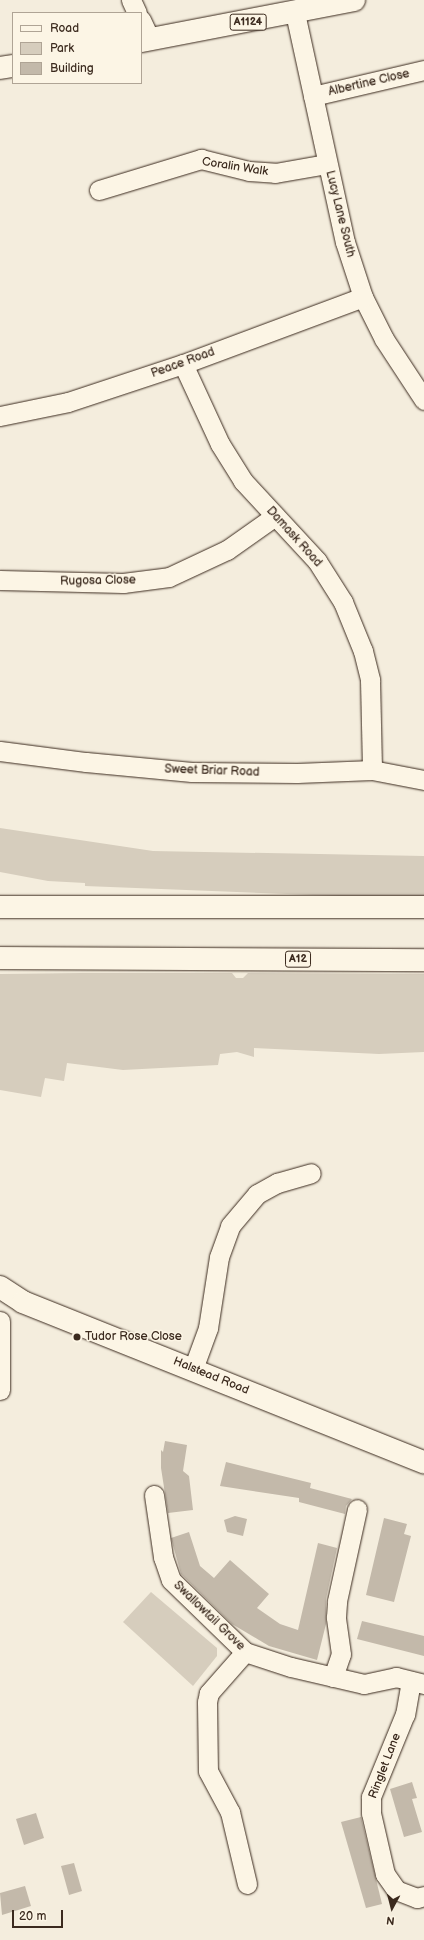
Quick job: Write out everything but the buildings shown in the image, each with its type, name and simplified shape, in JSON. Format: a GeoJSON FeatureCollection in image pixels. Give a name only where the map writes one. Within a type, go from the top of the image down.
{"type":"FeatureCollection","features":[{"type":"Feature","properties":{"kind":"main road","name":"A1124"},"geometry":{"type":"LineString","coordinates":[[144,33],[295,13],[354,0]]}},
{"type":"Feature","properties":{"kind":"main road"},"geometry":{"type":"LineString","coordinates":[[0,68],[12,66]]}},
{"type":"Feature","properties":{"kind":"main road"},"geometry":{"type":"LineString","coordinates":[[0,907],[424,906]]}},
{"type":"Feature","properties":{"kind":"main road","name":"A12"},"geometry":{"type":"LineString","coordinates":[[0,958],[424,960]]}},
{"type":"Feature","properties":{"kind":"main road","name":"Halstead Road"},"geometry":{"type":"LineString","coordinates":[[0,1287],[23,1302],[424,1462]]}},
{"type":"Feature","properties":{"kind":"street"},"geometry":{"type":"LineString","coordinates":[[131,0],[137,12]]}},
{"type":"Feature","properties":{"kind":"street","name":"Lucy Lane South"},"geometry":{"type":"LineString","coordinates":[[295,13],[327,164],[346,242],[363,297],[384,339],[424,400]]}},
{"type":"Feature","properties":{"kind":"street","name":"Albertine Close"},"geometry":{"type":"LineString","coordinates":[[313,96],[424,70]]}},
{"type":"Feature","properties":{"kind":"street","name":"Coralin Walk"},"geometry":{"type":"LineString","coordinates":[[99,190],[201,159],[249,171],[275,173],[327,164]]}},
{"type":"Feature","properties":{"kind":"street","name":"Peace Road"},"geometry":{"type":"LineString","coordinates":[[0,416],[68,402],[184,364],[363,297]]}},
{"type":"Feature","properties":{"kind":"street","name":"Damask Road"},"geometry":{"type":"LineString","coordinates":[[184,364],[220,444],[243,480],[317,561],[343,602],[363,652],[370,680],[372,770]]}},
{"type":"Feature","properties":{"kind":"street","name":"Rugosa Close"},"geometry":{"type":"LineString","coordinates":[[0,580],[123,583],[169,577],[227,550],[275,516]]}},
{"type":"Feature","properties":{"kind":"street","name":"Sweet Briar Road"},"geometry":{"type":"LineString","coordinates":[[0,751],[86,762],[192,772],[297,773],[372,770],[424,780]]}},
{"type":"Feature","properties":{"kind":"street"},"geometry":{"type":"LineString","coordinates":[[193,1369],[208,1328],[219,1258],[230,1226],[257,1194],[277,1183],[311,1173]]}},
{"type":"Feature","properties":{"kind":"street"},"geometry":{"type":"LineString","coordinates":[[0,1321],[0,1390]]}},
{"type":"Feature","properties":{"kind":"street","name":"Swallowtail Grove"},"geometry":{"type":"LineString","coordinates":[[154,1495],[163,1557],[171,1580],[245,1652],[333,1678],[364,1684],[396,1677],[417,1682]]}},
{"type":"Feature","properties":{"kind":"street"},"geometry":{"type":"LineString","coordinates":[[333,1678],[342,1654],[336,1617],[337,1601],[357,1509]]}},
{"type":"Feature","properties":{"kind":"street"},"geometry":{"type":"LineString","coordinates":[[245,1652],[209,1693],[207,1702],[208,1771],[230,1812],[247,1884]]}},
{"type":"Feature","properties":{"kind":"street","name":"Ringlet Lane"},"geometry":{"type":"LineString","coordinates":[[417,1682],[371,1797],[371,1813],[386,1874],[396,1890],[417,1898],[424,1896]]}},
{"type":"Feature","properties":{"kind":"green space"},"geometry":{"type":"Polygon","coordinates":[[[0,828],[153,851],[424,856],[424,896],[339,896],[85,886],[85,883],[48,881],[0,872],[0,828]]]}},
{"type":"Feature","properties":{"kind":"green space"},"geometry":{"type":"Polygon","coordinates":[[[232,973],[236,978],[243,978],[248,973],[424,974],[424,1052],[379,1054],[254,1048],[254,1057],[237,1052],[220,1054],[218,1065],[123,1070],[67,1063],[64,1081],[45,1078],[41,1097],[0,1090],[0,974],[232,973]]]}},
{"type":"Feature","properties":{"kind":"green space"},"geometry":{"type":"Polygon","coordinates":[[[151,1592],[217,1648],[217,1656],[193,1686],[123,1622],[151,1592]]]}},
{"type":"Feature","properties":{"kind":"place","name":"Tudor Rose Close"},"geometry":{"type":"Point","coordinates":[77,1337]}}]}
